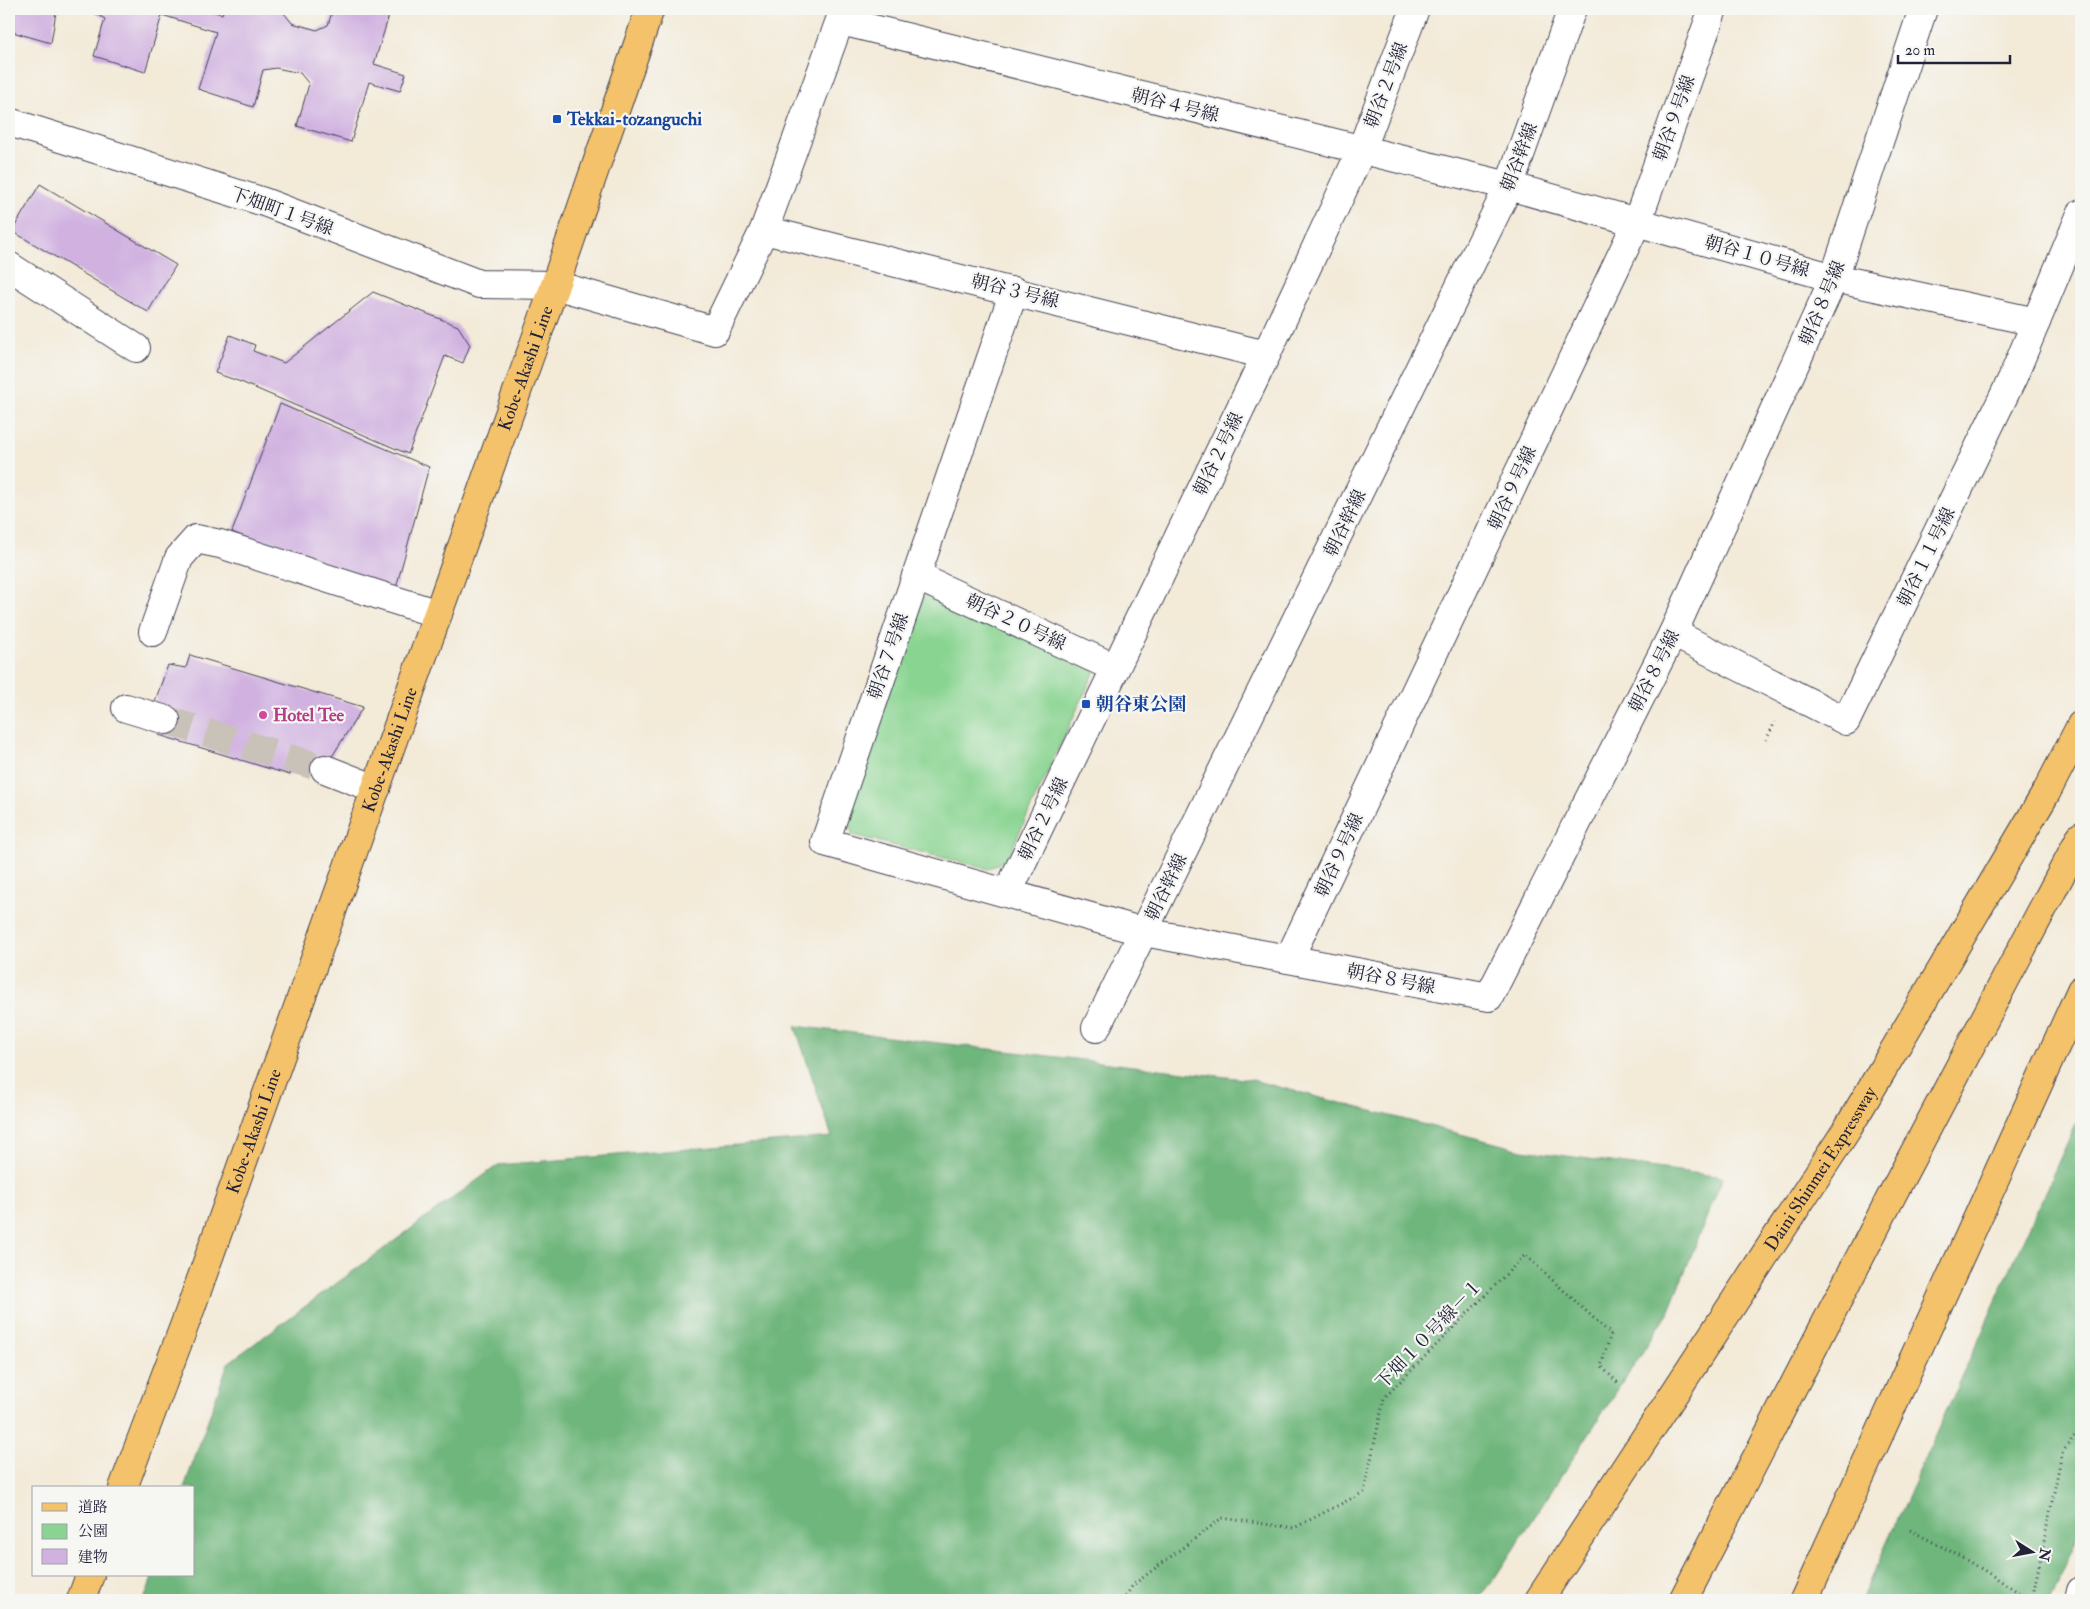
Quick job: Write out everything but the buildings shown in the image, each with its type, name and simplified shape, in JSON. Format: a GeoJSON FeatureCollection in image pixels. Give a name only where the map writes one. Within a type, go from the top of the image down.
{"type":"FeatureCollection","features":[{"type":"Feature","properties":{"kind":"main road","name":"Kobe-Akashi Line"},"geometry":{"type":"LineString","coordinates":[[124,1486],[189,1313],[376,789],[555,285],[650,9]]}},
{"type":"Feature","properties":{"kind":"main road","name":"Daini Shinmei Expressway"},"geometry":{"type":"LineString","coordinates":[[1539,1600],[1848,1128],[2046,793],[2081,725]]}},
{"type":"Feature","properties":{"kind":"main road"},"geometry":{"type":"LineString","coordinates":[[1683,1600],[2081,836]]}},
{"type":"Feature","properties":{"kind":"main road"},"geometry":{"type":"LineString","coordinates":[[1804,1600],[2081,990]]}},
{"type":"Feature","properties":{"kind":"main road"},"geometry":{"type":"LineString","coordinates":[[81,1600],[90,1576]]}},
{"type":"Feature","properties":{"kind":"street","name":"朝谷２号線"},"geometry":{"type":"LineString","coordinates":[[1008,892],[1266,355],[1361,151],[1414,9]]}},
{"type":"Feature","properties":{"kind":"street","name":"朝谷幹線"},"geometry":{"type":"LineString","coordinates":[[1096,1028],[1509,186],[1572,9]]}},
{"type":"Feature","properties":{"kind":"street","name":"朝谷９号線"},"geometry":{"type":"LineString","coordinates":[[1290,959],[1637,222],[1713,9]]}},
{"type":"Feature","properties":{"kind":"street","name":"朝谷８号線"},"geometry":{"type":"LineString","coordinates":[[1008,892],[1144,932],[1489,997],[1673,633],[1834,278],[1923,9]]}},
{"type":"Feature","properties":{"kind":"street","name":"朝谷４号線"},"geometry":{"type":"LineString","coordinates":[[842,15],[1361,151],[1509,186]]}},
{"type":"Feature","properties":{"kind":"street"},"geometry":{"type":"LineString","coordinates":[[764,230],[842,15]]}},
{"type":"Feature","properties":{"kind":"street","name":"下畑町１号線"},"geometry":{"type":"LineString","coordinates":[[9,122],[264,202],[479,284],[555,285],[715,331],[764,230]]}},
{"type":"Feature","properties":{"kind":"street","name":"朝谷１０号線"},"geometry":{"type":"LineString","coordinates":[[1509,186],[1834,278],[2036,322]]}},
{"type":"Feature","properties":{"kind":"street","name":"朝谷１１号線"},"geometry":{"type":"LineString","coordinates":[[1673,633],[1846,721],[2013,377],[2081,214]]}},
{"type":"Feature","properties":{"kind":"street","name":"朝谷３号線"},"geometry":{"type":"LineString","coordinates":[[764,230],[1266,355]]}},
{"type":"Feature","properties":{"kind":"street"},"geometry":{"type":"LineString","coordinates":[[9,266],[136,348]]}},
{"type":"Feature","properties":{"kind":"street","name":"朝谷７号線"},"geometry":{"type":"LineString","coordinates":[[1008,892],[825,842],[1014,291]]}},
{"type":"Feature","properties":{"kind":"street"},"geometry":{"type":"LineString","coordinates":[[153,632],[179,558],[196,540],[220,544],[438,614]]}},
{"type":"Feature","properties":{"kind":"street","name":"朝谷２０号線"},"geometry":{"type":"LineString","coordinates":[[916,576],[1115,668]]}},
{"type":"Feature","properties":{"kind":"street"},"geometry":{"type":"LineString","coordinates":[[126,708],[166,720]]}},
{"type":"Feature","properties":{"kind":"street"},"geometry":{"type":"LineString","coordinates":[[325,769],[376,789]]}},
{"type":"Feature","properties":{"kind":"path","name":"下畑１０号線－１"},"geometry":{"type":"LineString","coordinates":[[1123,1600],[1133,1586],[1222,1518],[1294,1528],[1364,1492],[1384,1398],[1525,1255],[1611,1334],[1601,1366],[1618,1383]]}},
{"type":"Feature","properties":{"kind":"path"},"geometry":{"type":"LineString","coordinates":[[1910,1530],[1969,1561],[2031,1600],[2062,1453],[2081,1427]]}},
{"type":"Feature","properties":{"kind":"green space"},"geometry":{"type":"Polygon","coordinates":[[[926,592],[1095,671],[1007,859],[988,869],[853,835],[844,813],[926,592]]]}},
{"type":"Feature","properties":{"kind":"green space"},"geometry":{"type":"Polygon","coordinates":[[[795,1026],[1252,1080],[1522,1150],[1723,1177],[1668,1313],[1490,1585],[1477,1600],[144,1600],[153,1576],[195,1576],[195,1486],[185,1486],[228,1363],[498,1165],[832,1137],[795,1026]]]}},
{"type":"Feature","properties":{"kind":"green space"},"geometry":{"type":"Polygon","coordinates":[[[2081,1112],[2081,1527],[2051,1600],[1861,1600],[2081,1112]]]}},
{"type":"Feature","properties":{"kind":"tunnel"},"geometry":{"type":"LineString","coordinates":[[166,720],[325,769]]}},
{"type":"Feature","properties":{"kind":"place","name":"Tekkai-tozanguchi"},"geometry":{"type":"Point","coordinates":[557,119]}},
{"type":"Feature","properties":{"kind":"place","name":"朝谷東公園"},"geometry":{"type":"Point","coordinates":[1086,704]}},
{"type":"Feature","properties":{"kind":"place","name":"Hotel Tee"},"geometry":{"type":"Point","coordinates":[263,715]}}]}
